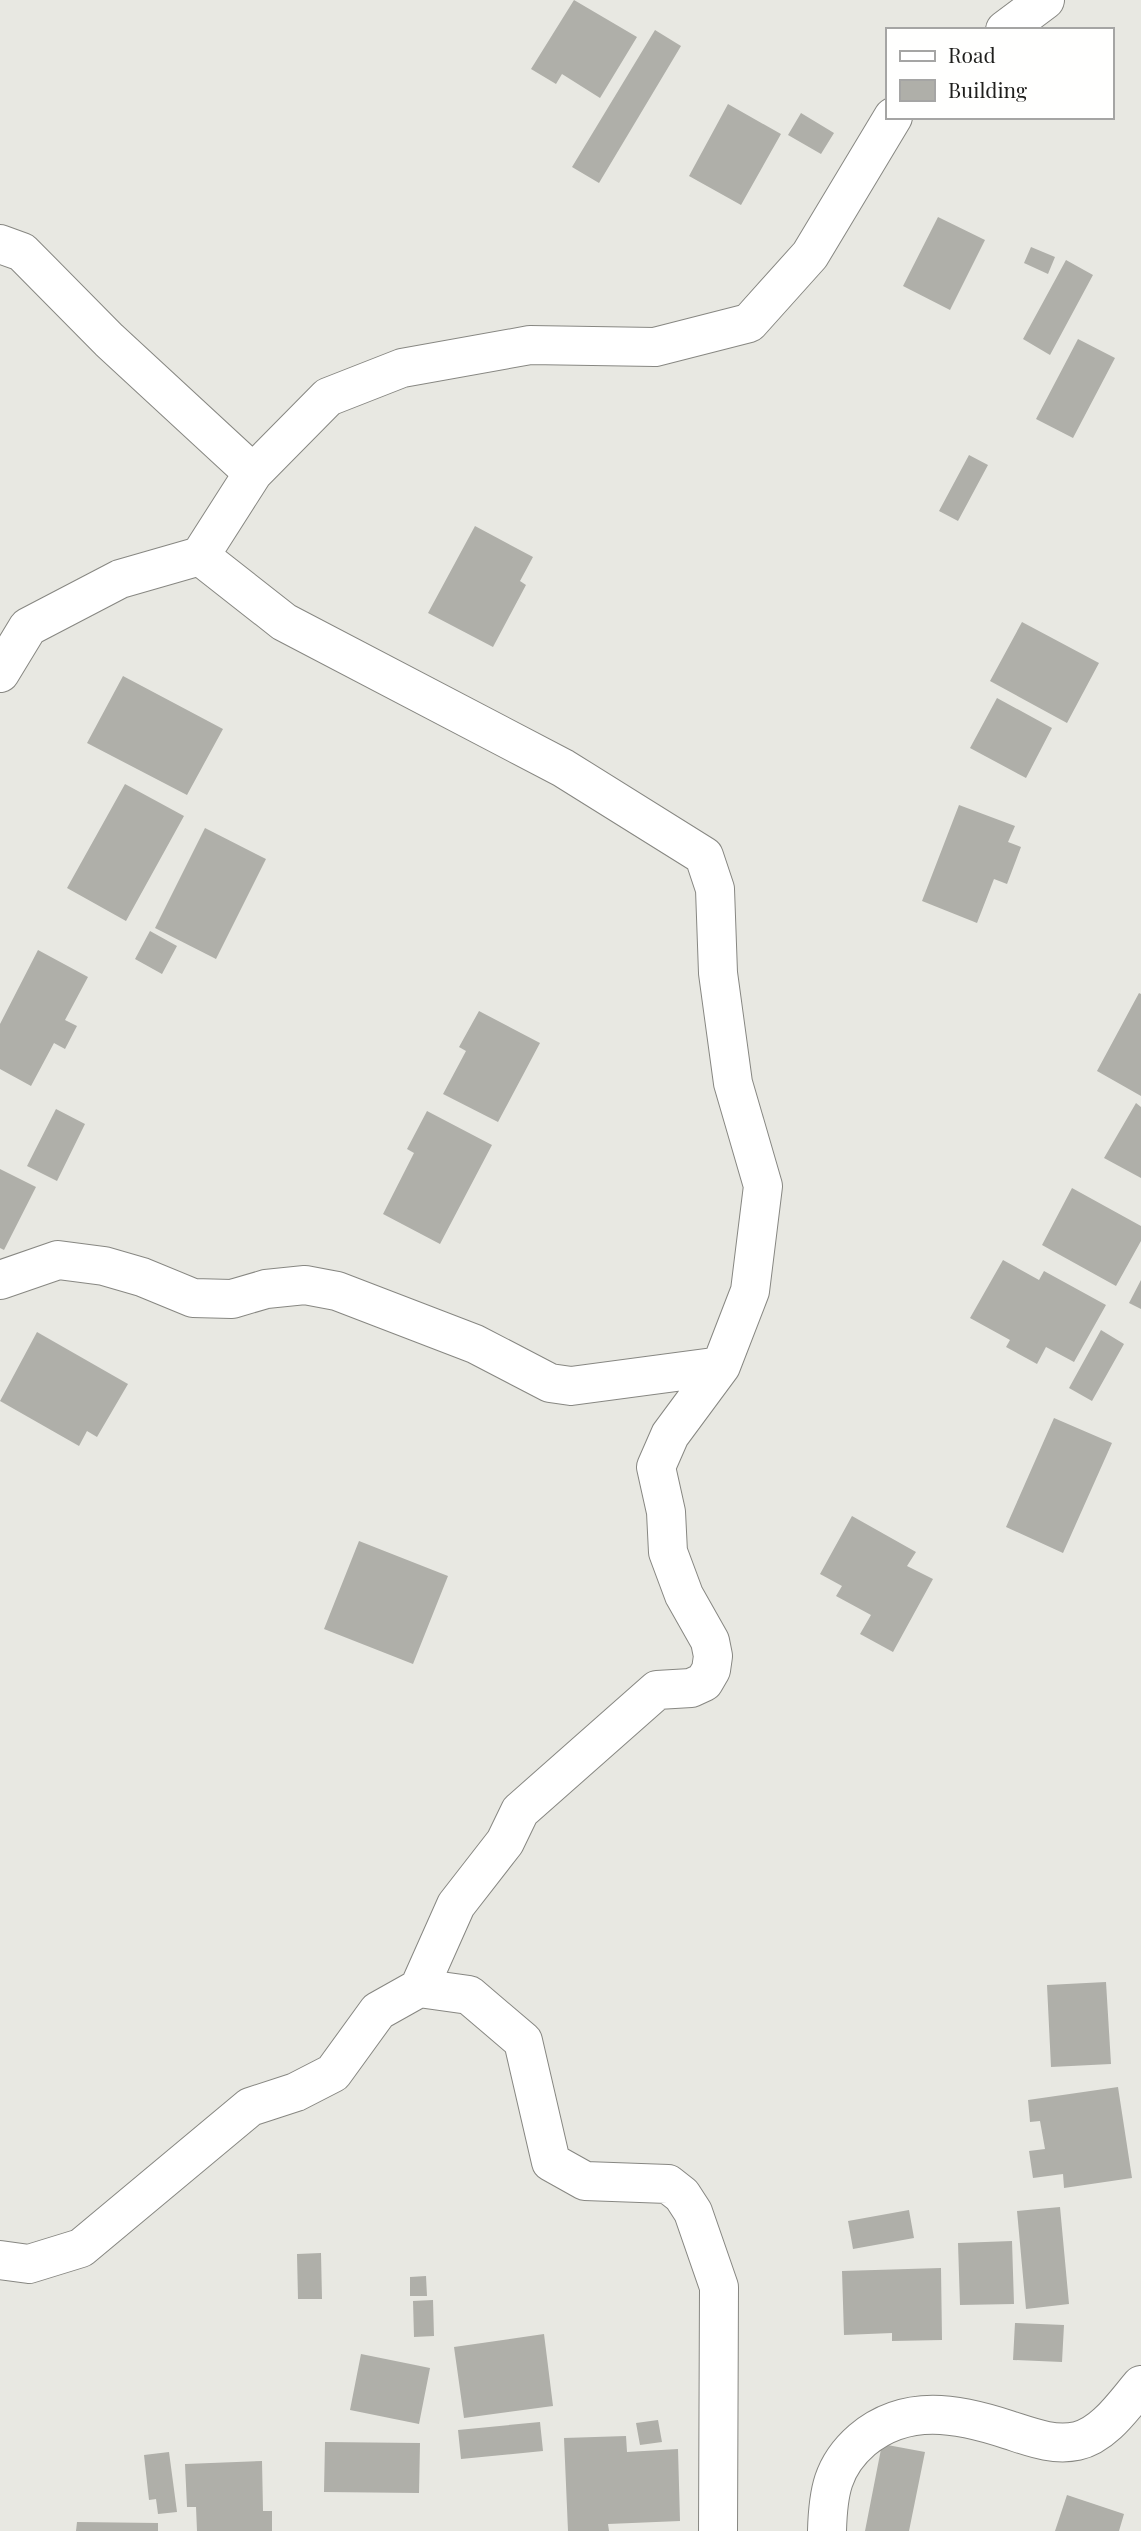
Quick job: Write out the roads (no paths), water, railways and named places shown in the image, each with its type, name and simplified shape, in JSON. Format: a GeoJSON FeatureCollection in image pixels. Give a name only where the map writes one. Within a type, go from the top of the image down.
{"type":"FeatureCollection","features":[{"type":"Feature","properties":{"kind":"street"},"geometry":{"type":"LineString","coordinates":[[1007,28],[1045,0]]}},
{"type":"Feature","properties":{"kind":"street"},"geometry":{"type":"LineString","coordinates":[[0,673],[28,627],[120,579],[200,556],[253,472],[328,397],[401,368],[530,345],[655,347],[749,323],[810,255],[892,119]]}},
{"type":"Feature","properties":{"kind":"street"},"geometry":{"type":"LineString","coordinates":[[0,244],[22,252],[109,340],[253,472]]}},
{"type":"Feature","properties":{"kind":"street"},"geometry":{"type":"LineString","coordinates":[[0,2260],[29,2264],[81,2248],[250,2107],[296,2092],[333,2073],[378,2011],[419,1988],[456,1905],[505,1842],[520,1811],[657,1690],[691,1688],[704,1682],[711,1670],[713,1656],[709,1641],[684,1595],[668,1552],[666,1511],[656,1467],[670,1435],[721,1366],[750,1291],[763,1186],[733,1083],[718,973],[715,889],[704,856],[563,768],[284,622],[200,556]]}},
{"type":"Feature","properties":{"kind":"street"},"geometry":{"type":"LineString","coordinates":[[0,1280],[58,1260],[104,1266],[142,1277],[193,1298],[232,1299],[266,1289],[305,1285],[349,1296],[475,1344],[550,1383],[572,1386],[721,1366]]}},
{"type":"Feature","properties":{"kind":"street"},"geometry":{"type":"LineString","coordinates":[[419,1988],[469,1995],[523,2041],[551,2162],[585,2180],[668,2184],[682,2195],[693,2212],[719,2287],[718,2531]]}},
{"type":"Feature","properties":{"kind":"street"},"geometry":{"type":"LineString","coordinates":[[827,2531],[828,2495],[846,2454],[881,2424],[931,2413],[999,2427],[1046,2442],[1079,2441],[1110,2421],[1141,2385]]}}]}
